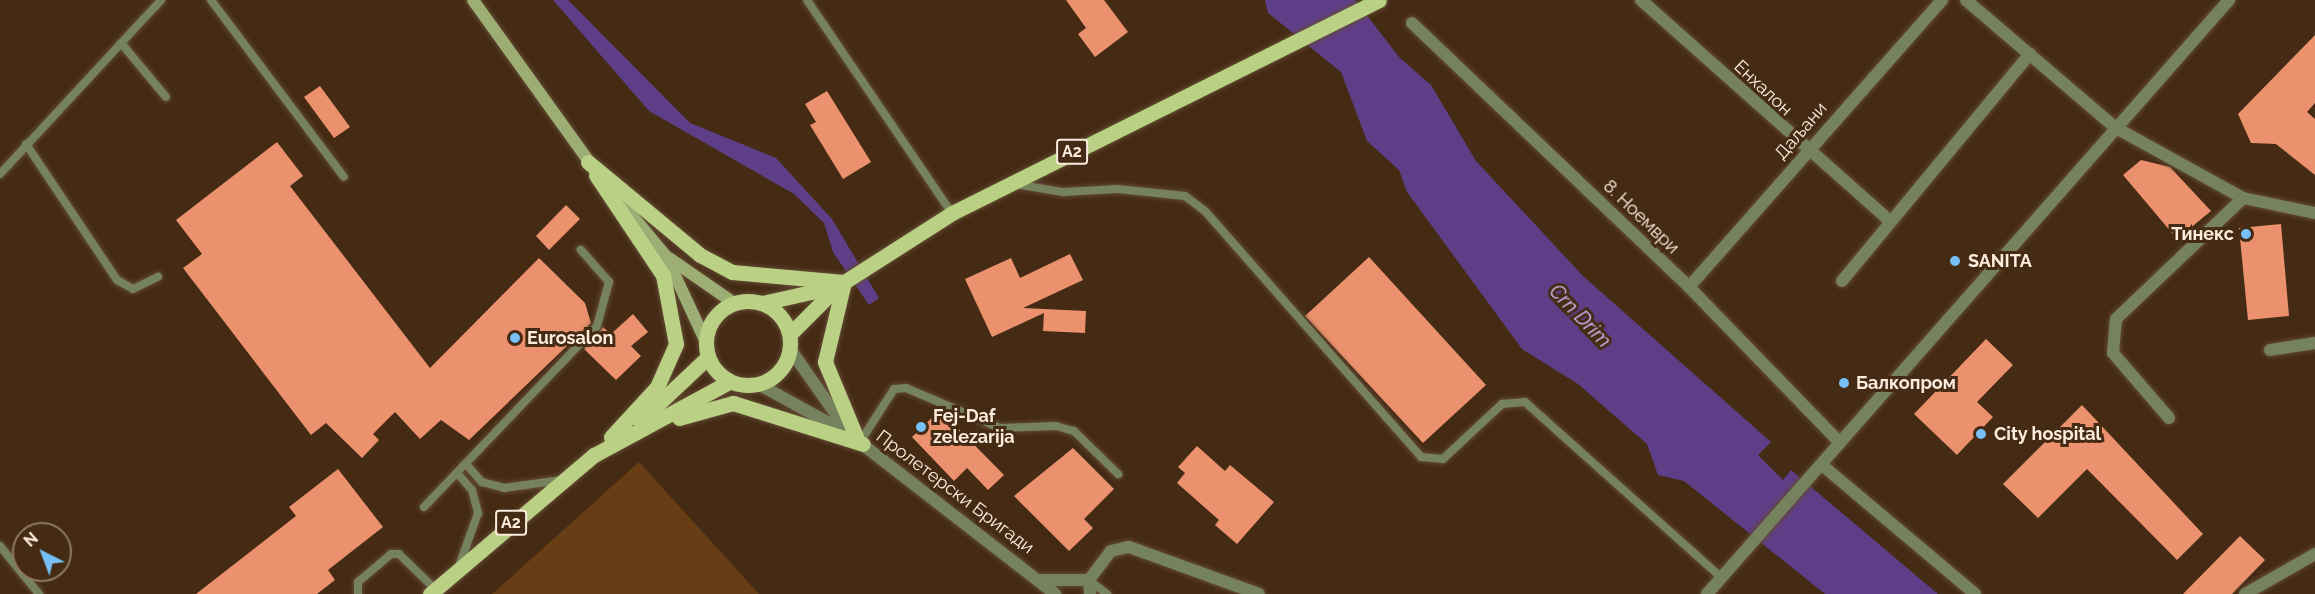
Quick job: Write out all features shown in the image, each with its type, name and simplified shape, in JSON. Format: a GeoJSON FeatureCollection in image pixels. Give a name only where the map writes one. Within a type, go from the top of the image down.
{"type":"FeatureCollection","features":[{"type":"Feature","properties":{"kind":"main road"},"geometry":{"type":"LineString","coordinates":[[473,0],[588,162],[663,275],[676,344],[657,387],[594,455]]}},
{"type":"Feature","properties":{"kind":"main road","name":"A2"},"geometry":{"type":"LineString","coordinates":[[760,385],[785,365],[790,342],[843,283],[952,213],[1271,52],[1378,1]]}},
{"type":"Feature","properties":{"kind":"main road"},"geometry":{"type":"LineString","coordinates":[[588,162],[666,256],[705,340],[708,357],[729,382],[760,385]]}},
{"type":"Feature","properties":{"kind":"main road"},"geometry":{"type":"LineString","coordinates":[[588,162],[700,255],[732,272],[843,283],[825,362],[858,440]]}},
{"type":"Feature","properties":{"kind":"main road"},"geometry":{"type":"LineString","coordinates":[[666,256],[734,303],[711,323],[705,340]]}},
{"type":"Feature","properties":{"kind":"main road","name":"A2"},"geometry":{"type":"LineString","coordinates":[[734,303],[762,303],[843,283]]}},
{"type":"Feature","properties":{"kind":"main road"},"geometry":{"type":"LineString","coordinates":[[762,303],[784,320],[790,342]]}},
{"type":"Feature","properties":{"kind":"main road","name":"A2"},"geometry":{"type":"LineString","coordinates":[[629,431],[708,357]]}},
{"type":"Feature","properties":{"kind":"main road","name":"A2"},"geometry":{"type":"LineString","coordinates":[[435,592],[457,569],[594,455],[629,431],[729,382]]}},
{"type":"Feature","properties":{"kind":"main road"},"geometry":{"type":"LineString","coordinates":[[594,455],[690,413],[733,403],[858,440]]}},
{"type":"Feature","properties":{"kind":"street","name":"Енхалон"},"geometry":{"type":"LineString","coordinates":[[1641,0],[1807,152],[1891,222]]}},
{"type":"Feature","properties":{"kind":"street","name":"Даљани"},"geometry":{"type":"LineString","coordinates":[[1689,287],[1942,0]]}},
{"type":"Feature","properties":{"kind":"street"},"geometry":{"type":"LineString","coordinates":[[1966,0],[2116,128],[2243,198],[2315,213]]}},
{"type":"Feature","properties":{"kind":"street"},"geometry":{"type":"LineString","coordinates":[[1707,594],[2229,0]]}},
{"type":"Feature","properties":{"kind":"street","name":"8. Ноември"},"geometry":{"type":"LineString","coordinates":[[1412,23],[1689,287],[1840,443]]}},
{"type":"Feature","properties":{"kind":"street"},"geometry":{"type":"LineString","coordinates":[[1842,281],[2030,54]]}},
{"type":"Feature","properties":{"kind":"street"},"geometry":{"type":"LineString","coordinates":[[2169,418],[2113,353],[2116,319],[2243,198]]}},
{"type":"Feature","properties":{"kind":"street","name":"Пролетерски Бригади"},"geometry":{"type":"LineString","coordinates":[[790,342],[858,440]]}},
{"type":"Feature","properties":{"kind":"street"},"geometry":{"type":"LineString","coordinates":[[2270,350],[2315,343]]}},
{"type":"Feature","properties":{"kind":"street","name":"Пролетерски Бригади"},"geometry":{"type":"LineString","coordinates":[[760,385],[858,440],[1056,594]]}},
{"type":"Feature","properties":{"kind":"street"},"geometry":{"type":"LineString","coordinates":[[1822,465],[1975,594]]}},
{"type":"Feature","properties":{"kind":"street"},"geometry":{"type":"LineString","coordinates":[[1090,594],[1089,580],[1111,551],[1129,548],[1259,594]]}},
{"type":"Feature","properties":{"kind":"street"},"geometry":{"type":"LineString","coordinates":[[2245,594],[2315,554]]}},
{"type":"Feature","properties":{"kind":"street"},"geometry":{"type":"LineString","coordinates":[[1039,580],[1089,580]]}},
{"type":"Feature","properties":{"kind":"lane"},"geometry":{"type":"LineString","coordinates":[[0,174],[161,0]]}},
{"type":"Feature","properties":{"kind":"lane"},"geometry":{"type":"LineString","coordinates":[[211,0],[344,177]]}},
{"type":"Feature","properties":{"kind":"lane"},"geometry":{"type":"LineString","coordinates":[[807,0],[952,213]]}},
{"type":"Feature","properties":{"kind":"lane"},"geometry":{"type":"LineString","coordinates":[[121,43],[166,97]]}},
{"type":"Feature","properties":{"kind":"lane"},"geometry":{"type":"LineString","coordinates":[[26,144],[117,280],[133,289],[158,277]]}},
{"type":"Feature","properties":{"kind":"lane"},"geometry":{"type":"LineString","coordinates":[[1012,183],[1064,192],[1118,189],[1185,196],[1204,211],[1421,457],[1443,459],[1502,404],[1525,402],[1721,577]]}},
{"type":"Feature","properties":{"kind":"lane"},"geometry":{"type":"LineString","coordinates":[[424,507],[467,465],[597,326],[609,282],[581,250]]}},
{"type":"Feature","properties":{"kind":"lane"},"geometry":{"type":"LineString","coordinates":[[858,440],[894,388],[906,388],[1000,428],[1056,426],[1074,431],[1118,474]]}},
{"type":"Feature","properties":{"kind":"lane"},"geometry":{"type":"LineString","coordinates":[[467,465],[482,482],[504,488],[565,479]]}},
{"type":"Feature","properties":{"kind":"lane"},"geometry":{"type":"LineString","coordinates":[[457,569],[478,513],[472,490],[458,474]]}},
{"type":"Feature","properties":{"kind":"lane"},"geometry":{"type":"LineString","coordinates":[[0,546],[39,594]]}},
{"type":"Feature","properties":{"kind":"lane"},"geometry":{"type":"LineString","coordinates":[[358,594],[358,582],[391,554],[399,554],[435,592]]}},
{"type":"Feature","properties":{"kind":"lane"},"geometry":{"type":"LineString","coordinates":[[1089,580],[1107,594]]}},
{"type":"Feature","properties":{"kind":"shaded area"},"geometry":{"type":"Polygon","coordinates":[[[639,462],[759,594],[492,594],[639,462]]]}},
{"type":"Feature","properties":{"kind":"water"},"geometry":{"type":"Polygon","coordinates":[[[553,0],[568,0],[690,123],[776,158],[832,219],[879,298],[869,305],[833,252],[824,223],[794,194],[649,111],[553,0]]]}},
{"type":"Feature","properties":{"kind":"water","name":"Crn Drim"},"geometry":{"type":"Polygon","coordinates":[[[1265,0],[1355,0],[1399,57],[1431,85],[1476,161],[1583,276],[1771,442],[1758,455],[1783,480],[1791,470],[1938,594],[1825,594],[1684,481],[1658,475],[1647,444],[1578,384],[1522,349],[1407,192],[1399,170],[1367,141],[1341,72],[1268,13],[1265,0]]]}},
{"type":"Feature","properties":{"kind":"building"},"geometry":{"type":"Polygon","coordinates":[[[1066,0],[1104,0],[1128,32],[1095,57],[1078,34],[1086,28],[1066,0]]]}},
{"type":"Feature","properties":{"kind":"building"},"geometry":{"type":"Polygon","coordinates":[[[2315,35],[2315,103],[2307,112],[2315,119],[2315,175],[2276,144],[2251,143],[2238,114],[2315,35]]]}},
{"type":"Feature","properties":{"kind":"building"},"geometry":{"type":"Polygon","coordinates":[[[320,86],[350,127],[334,138],[304,97],[320,86]]]}},
{"type":"Feature","properties":{"kind":"building"},"geometry":{"type":"Polygon","coordinates":[[[827,91],[871,162],[843,179],[810,125],[816,122],[805,104],[827,91]]]}},
{"type":"Feature","properties":{"kind":"building"},"geometry":{"type":"Polygon","coordinates":[[[277,142],[303,176],[290,186],[430,368],[539,258],[585,303],[591,323],[469,440],[441,420],[420,439],[395,412],[373,434],[379,440],[362,458],[326,423],[311,435],[183,268],[202,254],[176,220],[277,142]]]}},
{"type":"Feature","properties":{"kind":"building"},"geometry":{"type":"Polygon","coordinates":[[[2141,160],[2170,167],[2211,211],[2177,239],[2123,175],[2141,160]]]}},
{"type":"Feature","properties":{"kind":"building"},"geometry":{"type":"Polygon","coordinates":[[[566,205],[580,219],[549,250],[536,236],[566,205]]]}},
{"type":"Feature","properties":{"kind":"building"},"geometry":{"type":"Polygon","coordinates":[[[2281,224],[2289,316],[2248,320],[2239,228],[2281,224]]]}},
{"type":"Feature","properties":{"kind":"building"},"geometry":{"type":"Polygon","coordinates":[[[1070,254],[1083,280],[1023,308],[1086,311],[1085,333],[1043,331],[1044,313],[992,337],[965,279],[1011,258],[1020,278],[1070,254]]]}},
{"type":"Feature","properties":{"kind":"building"},"geometry":{"type":"Polygon","coordinates":[[[1369,257],[1486,385],[1423,443],[1305,316],[1369,257]]]}},
{"type":"Feature","properties":{"kind":"building"},"geometry":{"type":"Polygon","coordinates":[[[633,314],[648,332],[631,346],[641,356],[616,380],[584,349],[603,327],[611,334],[633,314]]]}},
{"type":"Feature","properties":{"kind":"building"},"geometry":{"type":"Polygon","coordinates":[[[1986,339],[2013,365],[1977,402],[1993,417],[1957,455],[1914,414],[1986,339]]]}},
{"type":"Feature","properties":{"kind":"building"},"geometry":{"type":"Polygon","coordinates":[[[2082,405],[2203,534],[2177,560],[2087,469],[2038,518],[2003,484],[2082,405]]]}},
{"type":"Feature","properties":{"kind":"building"},"geometry":{"type":"Polygon","coordinates":[[[940,410],[1004,475],[988,490],[967,468],[954,481],[912,437],[940,410]]]}},
{"type":"Feature","properties":{"kind":"building"},"geometry":{"type":"Polygon","coordinates":[[[1197,446],[1225,471],[1230,465],[1274,502],[1237,544],[1215,525],[1219,520],[1177,483],[1185,473],[1178,467],[1197,446]]]}},
{"type":"Feature","properties":{"kind":"building"},"geometry":{"type":"Polygon","coordinates":[[[1073,448],[1114,489],[1084,519],[1093,528],[1069,551],[1014,496],[1073,448]]]}},
{"type":"Feature","properties":{"kind":"building"},"geometry":{"type":"Polygon","coordinates":[[[338,469],[383,527],[328,570],[335,580],[317,594],[196,594],[296,516],[289,507],[338,469]]]}},
{"type":"Feature","properties":{"kind":"building"},"geometry":{"type":"Polygon","coordinates":[[[2240,536],[2265,560],[2232,594],[2183,594],[2240,536]]]}},
{"type":"Feature","properties":{"kind":"place","name":"Тинекс"},"geometry":{"type":"Point","coordinates":[2246,234]}},
{"type":"Feature","properties":{"kind":"place","name":"SANITA"},"geometry":{"type":"Point","coordinates":[1955,261]}},
{"type":"Feature","properties":{"kind":"place","name":"Eurosalon"},"geometry":{"type":"Point","coordinates":[515,338]}},
{"type":"Feature","properties":{"kind":"place","name":"Балкопром"},"geometry":{"type":"Point","coordinates":[1844,383]}},
{"type":"Feature","properties":{"kind":"place","name":"Fej-Daf zelezarija"},"geometry":{"type":"Point","coordinates":[921,427]}},
{"type":"Feature","properties":{"kind":"place","name":"City hospital"},"geometry":{"type":"Point","coordinates":[1981,434]}}]}
